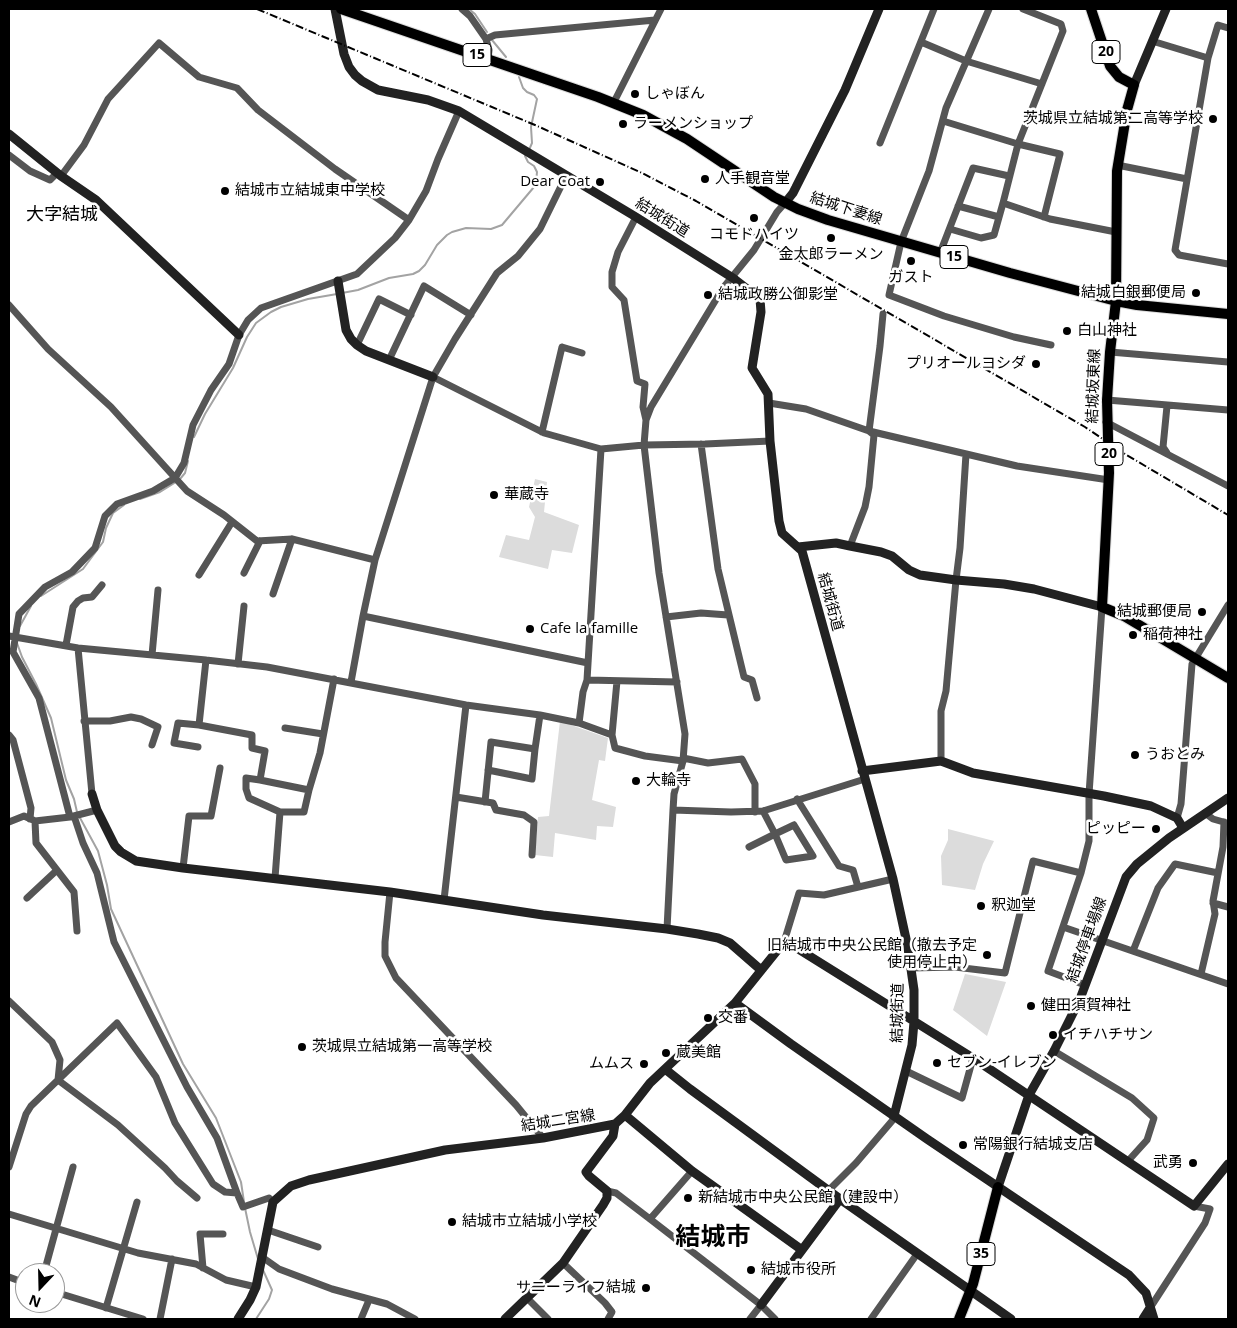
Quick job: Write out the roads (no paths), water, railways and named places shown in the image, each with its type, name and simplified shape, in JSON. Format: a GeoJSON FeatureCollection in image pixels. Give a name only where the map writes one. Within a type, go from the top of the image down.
{"type":"FeatureCollection","features":[{"type":"Feature","properties":{"kind":"main road","name":"結城下妻線"},"geometry":{"type":"LineString","coordinates":[[341,9],[614,102],[665,126],[774,197],[828,220],[940,253],[1137,306],[1228,314]]}},
{"type":"Feature","properties":{"kind":"main road","name":"20"},"geometry":{"type":"LineString","coordinates":[[1091,9],[1110,66],[1119,77],[1134,85]]}},
{"type":"Feature","properties":{"kind":"main road","name":"結城坂東線"},"geometry":{"type":"LineString","coordinates":[[1102,607],[1109,480],[1106,400],[1116,301],[1118,165],[1127,110],[1134,85]]}},
{"type":"Feature","properties":{"kind":"main road"},"geometry":{"type":"LineString","coordinates":[[1102,607],[1124,616],[1228,678]]}},
{"type":"Feature","properties":{"kind":"main road","name":"35"},"geometry":{"type":"LineString","coordinates":[[959,1319],[971,1292],[998,1187]]}},
{"type":"Feature","properties":{"kind":"street","name":"結城街道"},"geometry":{"type":"LineString","coordinates":[[335,9],[344,54],[349,67],[355,76],[362,81],[378,90],[428,100],[459,111],[636,217],[733,278],[760,299],[761,312],[752,368],[765,387],[769,403],[770,440],[781,530],[802,551],[893,879],[911,968],[915,1001],[912,1045],[894,1116]]}},
{"type":"Feature","properties":{"kind":"street"},"geometry":{"type":"LineString","coordinates":[[462,9],[470,16],[486,38],[489,50],[488,59]]}},
{"type":"Feature","properties":{"kind":"street"},"geometry":{"type":"LineString","coordinates":[[614,102],[661,9]]}},
{"type":"Feature","properties":{"kind":"street"},"geometry":{"type":"LineString","coordinates":[[667,929],[674,794],[683,760],[685,734],[658,573],[644,445],[646,420],[651,406],[723,288],[733,278],[762,239],[777,212],[794,193],[845,90],[879,9]]}},
{"type":"Feature","properties":{"kind":"street"},"geometry":{"type":"LineString","coordinates":[[880,143],[934,9]]}},
{"type":"Feature","properties":{"kind":"street"},"geometry":{"type":"LineString","coordinates":[[989,9],[946,108],[929,171],[901,242],[888,295],[944,316],[1014,337],[1051,345]]}},
{"type":"Feature","properties":{"kind":"street"},"geometry":{"type":"LineString","coordinates":[[950,229],[982,238],[994,235],[1018,144],[1063,31],[1061,24],[1039,12],[1023,9]]}},
{"type":"Feature","properties":{"kind":"street"},"geometry":{"type":"LineString","coordinates":[[1134,85],[1166,9]]}},
{"type":"Feature","properties":{"kind":"street"},"geometry":{"type":"LineString","coordinates":[[486,38],[655,20]]}},
{"type":"Feature","properties":{"kind":"street"},"geometry":{"type":"LineString","coordinates":[[1228,28],[1218,25],[1208,58],[1176,250],[1179,255],[1228,264]]}},
{"type":"Feature","properties":{"kind":"street"},"geometry":{"type":"LineString","coordinates":[[1152,41],[1208,58]]}},
{"type":"Feature","properties":{"kind":"street"},"geometry":{"type":"LineString","coordinates":[[920,42],[966,61],[1042,84]]}},
{"type":"Feature","properties":{"kind":"street"},"geometry":{"type":"LineString","coordinates":[[9,156],[30,171],[50,180],[59,175],[84,145],[108,99],[159,43],[199,78],[237,88],[258,110],[289,134],[335,169],[409,220]]}},
{"type":"Feature","properties":{"kind":"street"},"geometry":{"type":"LineString","coordinates":[[238,1319],[256,1287],[273,1202],[269,1198],[243,1207],[217,1138],[187,1087],[114,942],[97,874],[72,817],[39,698],[13,652],[12,637],[19,614],[45,587],[72,572],[95,548],[105,516],[117,504],[153,491],[175,478],[184,463],[194,425],[211,390],[229,364],[248,320],[261,308],[357,274],[395,238],[409,220],[431,180],[459,111]]}},
{"type":"Feature","properties":{"kind":"street"},"geometry":{"type":"LineString","coordinates":[[942,121],[1018,144],[1060,154],[1044,217]]}},
{"type":"Feature","properties":{"kind":"street"},"geometry":{"type":"LineString","coordinates":[[9,134],[59,175],[96,200],[240,335]]}},
{"type":"Feature","properties":{"kind":"street"},"geometry":{"type":"LineString","coordinates":[[1118,165],[1188,179]]}},
{"type":"Feature","properties":{"kind":"street"},"geometry":{"type":"LineString","coordinates":[[940,253],[973,168],[1009,176]]}},
{"type":"Feature","properties":{"kind":"street"},"geometry":{"type":"LineString","coordinates":[[351,682],[375,560],[433,377],[497,273],[518,256],[540,229],[566,176]]}},
{"type":"Feature","properties":{"kind":"street"},"geometry":{"type":"LineString","coordinates":[[1003,203],[1044,217],[1116,232]]}},
{"type":"Feature","properties":{"kind":"street"},"geometry":{"type":"LineString","coordinates":[[958,206],[999,217]]}},
{"type":"Feature","properties":{"kind":"street"},"geometry":{"type":"LineString","coordinates":[[636,217],[618,252],[612,272],[612,287],[624,300],[637,382],[645,384],[643,407],[646,420]]}},
{"type":"Feature","properties":{"kind":"street"},"geometry":{"type":"LineString","coordinates":[[338,281],[346,330],[357,345],[366,351],[433,377],[542,432],[601,449],[644,445],[770,440]]}},
{"type":"Feature","properties":{"kind":"street"},"geometry":{"type":"LineString","coordinates":[[389,360],[424,286],[471,315]]}},
{"type":"Feature","properties":{"kind":"street"},"geometry":{"type":"LineString","coordinates":[[357,345],[379,299],[411,315]]}},
{"type":"Feature","properties":{"kind":"street"},"geometry":{"type":"LineString","coordinates":[[9,306],[48,349],[111,407],[187,491],[258,541],[292,539],[375,560]]}},
{"type":"Feature","properties":{"kind":"street"},"geometry":{"type":"LineString","coordinates":[[869,430],[883,314]]}},
{"type":"Feature","properties":{"kind":"street"},"geometry":{"type":"LineString","coordinates":[[542,432],[562,347],[582,353]]}},
{"type":"Feature","properties":{"kind":"street"},"geometry":{"type":"LineString","coordinates":[[1110,352],[1228,362]]}},
{"type":"Feature","properties":{"kind":"street"},"geometry":{"type":"LineString","coordinates":[[1106,400],[1228,410]]}},
{"type":"Feature","properties":{"kind":"street"},"geometry":{"type":"LineString","coordinates":[[769,403],[806,409],[869,430],[966,454],[1059,474],[1109,480]]}},
{"type":"Feature","properties":{"kind":"street"},"geometry":{"type":"LineString","coordinates":[[1167,406],[1163,447],[1167,453]]}},
{"type":"Feature","properties":{"kind":"street"},"geometry":{"type":"LineString","coordinates":[[1106,422],[1228,486]]}},
{"type":"Feature","properties":{"kind":"street"},"geometry":{"type":"LineString","coordinates":[[850,546],[865,507],[869,487],[874,435],[869,430]]}},
{"type":"Feature","properties":{"kind":"street"},"geometry":{"type":"LineString","coordinates":[[701,444],[718,569],[728,615],[744,676],[752,680],[757,698]]}},
{"type":"Feature","properties":{"kind":"street"},"geometry":{"type":"LineString","coordinates":[[579,723],[583,692],[587,680],[601,449]]}},
{"type":"Feature","properties":{"kind":"street"},"geometry":{"type":"LineString","coordinates":[[941,761],[941,712],[946,691],[962,531],[966,454]]}},
{"type":"Feature","properties":{"kind":"street"},"geometry":{"type":"LineString","coordinates":[[199,575],[232,522]]}},
{"type":"Feature","properties":{"kind":"street"},"geometry":{"type":"LineString","coordinates":[[273,594],[292,539]]}},
{"type":"Feature","properties":{"kind":"street"},"geometry":{"type":"LineString","coordinates":[[244,573],[260,541]]}},
{"type":"Feature","properties":{"kind":"street"},"geometry":{"type":"LineString","coordinates":[[798,547],[836,543],[892,556],[909,570],[920,575],[1027,588],[1102,607],[1089,794],[1089,841],[1081,874],[1048,971],[1085,985]]}},
{"type":"Feature","properties":{"kind":"street"},"geometry":{"type":"LineString","coordinates":[[66,645],[73,607],[83,598],[92,597],[102,585]]}},
{"type":"Feature","properties":{"kind":"street"},"geometry":{"type":"LineString","coordinates":[[152,655],[158,590]]}},
{"type":"Feature","properties":{"kind":"street"},"geometry":{"type":"LineString","coordinates":[[1177,818],[1181,804],[1192,664],[1228,605]]}},
{"type":"Feature","properties":{"kind":"street"},"geometry":{"type":"LineString","coordinates":[[238,664],[244,606]]}},
{"type":"Feature","properties":{"kind":"street"},"geometry":{"type":"LineString","coordinates":[[666,617],[701,613],[728,615]]}},
{"type":"Feature","properties":{"kind":"street"},"geometry":{"type":"LineString","coordinates":[[363,616],[588,663]]}},
{"type":"Feature","properties":{"kind":"street"},"geometry":{"type":"LineString","coordinates":[[12,637],[78,648],[238,664],[334,679],[466,704],[540,715],[579,723],[612,735]]}},
{"type":"Feature","properties":{"kind":"street"},"geometry":{"type":"LineString","coordinates":[[78,648],[92,794],[97,810],[115,846],[129,858],[150,864],[390,892],[543,915],[667,929],[730,942],[761,970]]}},
{"type":"Feature","properties":{"kind":"street"},"geometry":{"type":"LineString","coordinates":[[199,725],[206,660]]}},
{"type":"Feature","properties":{"kind":"street"},"geometry":{"type":"LineString","coordinates":[[309,790],[246,778],[246,789],[249,798],[280,812],[304,812],[309,790],[316,772],[334,679]]}},
{"type":"Feature","properties":{"kind":"street"},"geometry":{"type":"LineString","coordinates":[[587,680],[677,682]]}},
{"type":"Feature","properties":{"kind":"street"},"geometry":{"type":"LineString","coordinates":[[617,681],[612,735],[615,748],[646,756],[708,763],[742,759],[755,784],[755,812]]}},
{"type":"Feature","properties":{"kind":"street"},"geometry":{"type":"LineString","coordinates":[[444,900],[466,704]]}},
{"type":"Feature","properties":{"kind":"street"},"geometry":{"type":"LineString","coordinates":[[488,770],[532,779],[540,715]]}},
{"type":"Feature","properties":{"kind":"street"},"geometry":{"type":"LineString","coordinates":[[84,721],[110,721],[131,717],[141,719],[158,727],[152,744]]}},
{"type":"Feature","properties":{"kind":"street"},"geometry":{"type":"LineString","coordinates":[[198,747],[174,743],[178,723],[252,735],[252,748],[265,751],[260,780]]}},
{"type":"Feature","properties":{"kind":"street"},"geometry":{"type":"LineString","coordinates":[[285,728],[324,734]]}},
{"type":"Feature","properties":{"kind":"street"},"geometry":{"type":"LineString","coordinates":[[9,735],[13,740],[31,808],[36,844],[74,892],[77,931]]}},
{"type":"Feature","properties":{"kind":"street"},"geometry":{"type":"LineString","coordinates":[[485,802],[491,742],[536,748]]}},
{"type":"Feature","properties":{"kind":"street"},"geometry":{"type":"LineString","coordinates":[[673,810],[764,811],[786,805],[797,799],[864,775],[941,761],[973,773],[1151,806],[1177,818],[1183,828]]}},
{"type":"Feature","properties":{"kind":"street"},"geometry":{"type":"LineString","coordinates":[[183,868],[189,816],[211,816],[220,768]]}},
{"type":"Feature","properties":{"kind":"street"},"geometry":{"type":"LineString","coordinates":[[456,797],[494,803],[496,810],[524,815],[534,822],[532,855]]}},
{"type":"Feature","properties":{"kind":"street","name":"結城停車場線"},"geometry":{"type":"LineString","coordinates":[[998,1187],[1029,1095],[1054,1051],[1085,985],[1126,876],[1130,870],[1183,828],[1228,798]]}},
{"type":"Feature","properties":{"kind":"street"},"geometry":{"type":"LineString","coordinates":[[797,799],[839,866],[853,870],[858,887]]}},
{"type":"Feature","properties":{"kind":"street"},"geometry":{"type":"LineString","coordinates":[[9,822],[24,816],[32,820],[72,817],[97,810]]}},
{"type":"Feature","properties":{"kind":"street"},"geometry":{"type":"LineString","coordinates":[[749,847],[775,834],[794,825],[813,856],[786,860],[775,834],[764,811]]}},
{"type":"Feature","properties":{"kind":"street"},"geometry":{"type":"LineString","coordinates":[[275,878],[280,812]]}},
{"type":"Feature","properties":{"kind":"street"},"geometry":{"type":"LineString","coordinates":[[1201,974],[1215,914],[1213,903],[1226,822],[1213,819],[1205,813]]}},
{"type":"Feature","properties":{"kind":"street"},"geometry":{"type":"LineString","coordinates":[[911,968],[955,967],[1005,973],[1033,861],[1081,874]]}},
{"type":"Feature","properties":{"kind":"street"},"geometry":{"type":"LineString","coordinates":[[1133,951],[1158,888],[1175,864],[1218,873]]}},
{"type":"Feature","properties":{"kind":"street"},"geometry":{"type":"LineString","coordinates":[[27,898],[57,870]]}},
{"type":"Feature","properties":{"kind":"street"},"geometry":{"type":"LineString","coordinates":[[893,879],[824,895],[799,894],[784,942],[787,942],[972,1058],[1128,1160],[1194,1206],[1210,1209],[1206,1223],[1143,1319]]}},
{"type":"Feature","properties":{"kind":"street"},"geometry":{"type":"LineString","coordinates":[[390,892],[385,956],[396,978],[516,1106],[543,1138]]}},
{"type":"Feature","properties":{"kind":"street"},"geometry":{"type":"LineString","coordinates":[[1213,903],[1228,907]]}},
{"type":"Feature","properties":{"kind":"street"},"geometry":{"type":"LineString","coordinates":[[1063,927],[1228,984]]}},
{"type":"Feature","properties":{"kind":"street","name":"結城二宮線"},"geometry":{"type":"LineString","coordinates":[[273,1202],[291,1186],[309,1180],[445,1150],[543,1138],[615,1124],[665,1068],[735,1003],[784,942]]}},
{"type":"Feature","properties":{"kind":"street"},"geometry":{"type":"LineString","coordinates":[[9,1001],[52,1042],[60,1060],[58,1080]]}},
{"type":"Feature","properties":{"kind":"street"},"geometry":{"type":"LineString","coordinates":[[735,1003],[894,1116],[1129,1275],[1146,1293],[1154,1319]]}},
{"type":"Feature","properties":{"kind":"street"},"geometry":{"type":"LineString","coordinates":[[9,1167],[26,1114],[31,1106],[117,1024],[156,1077],[175,1123],[213,1184],[225,1192],[237,1194]]}},
{"type":"Feature","properties":{"kind":"street"},"geometry":{"type":"LineString","coordinates":[[1054,1051],[1132,1098],[1154,1118],[1147,1140],[1128,1160]]}},
{"type":"Feature","properties":{"kind":"street"},"geometry":{"type":"LineString","coordinates":[[906,1071],[962,1098],[972,1058]]}},
{"type":"Feature","properties":{"kind":"street"},"geometry":{"type":"LineString","coordinates":[[665,1068],[690,1089],[840,1199],[1011,1319]]}},
{"type":"Feature","properties":{"kind":"street"},"geometry":{"type":"LineString","coordinates":[[58,1080],[118,1125],[197,1198]]}},
{"type":"Feature","properties":{"kind":"street"},"geometry":{"type":"LineString","coordinates":[[625,1115],[692,1171],[802,1250]]}},
{"type":"Feature","properties":{"kind":"street"},"geometry":{"type":"LineString","coordinates":[[828,1190],[856,1163],[892,1121],[894,1116]]}},
{"type":"Feature","properties":{"kind":"street"},"geometry":{"type":"LineString","coordinates":[[615,1124],[613,1136],[586,1172],[589,1176],[607,1191],[616,1193],[650,1219],[761,1305],[775,1319]]}},
{"type":"Feature","properties":{"kind":"street"},"geometry":{"type":"LineString","coordinates":[[1194,1206],[1228,1164]]}},
{"type":"Feature","properties":{"kind":"street"},"geometry":{"type":"LineString","coordinates":[[47,1263],[74,1167]]}},
{"type":"Feature","properties":{"kind":"street"},"geometry":{"type":"LineString","coordinates":[[650,1219],[692,1171]]}},
{"type":"Feature","properties":{"kind":"street"},"geometry":{"type":"LineString","coordinates":[[506,1319],[563,1263],[603,1205],[607,1198],[607,1191]]}},
{"type":"Feature","properties":{"kind":"street"},"geometry":{"type":"LineString","coordinates":[[750,1319],[840,1199]]}},
{"type":"Feature","properties":{"kind":"street"},"geometry":{"type":"LineString","coordinates":[[106,1308],[137,1202]]}},
{"type":"Feature","properties":{"kind":"street"},"geometry":{"type":"LineString","coordinates":[[9,1214],[124,1248],[196,1264],[226,1280],[256,1287]]}},
{"type":"Feature","properties":{"kind":"street"},"geometry":{"type":"LineString","coordinates":[[268,1230],[318,1247]]}},
{"type":"Feature","properties":{"kind":"street"},"geometry":{"type":"LineString","coordinates":[[203,1268],[200,1234],[222,1234]]}},
{"type":"Feature","properties":{"kind":"street"},"geometry":{"type":"LineString","coordinates":[[871,1319],[916,1254]]}},
{"type":"Feature","properties":{"kind":"street"},"geometry":{"type":"LineString","coordinates":[[262,1257],[279,1269],[332,1289],[387,1304],[415,1319]]}},
{"type":"Feature","properties":{"kind":"street"},"geometry":{"type":"LineString","coordinates":[[160,1319],[172,1259]]}},
{"type":"Feature","properties":{"kind":"street"},"geometry":{"type":"LineString","coordinates":[[563,1263],[605,1303],[612,1312],[608,1319]]}},
{"type":"Feature","properties":{"kind":"street"},"geometry":{"type":"LineString","coordinates":[[65,1295],[143,1319]]}},
{"type":"Feature","properties":{"kind":"street"},"geometry":{"type":"LineString","coordinates":[[528,1298],[548,1319]]}},
{"type":"Feature","properties":{"kind":"street"},"geometry":{"type":"LineString","coordinates":[[361,1319],[369,1300]]}},
{"type":"Feature","properties":{"kind":"waterway"},"geometry":{"type":"LineString","coordinates":[[469,9],[475,14],[487,32]]}},
{"type":"Feature","properties":{"kind":"waterway"},"geometry":{"type":"LineString","coordinates":[[492,40],[506,57]]}},
{"type":"Feature","properties":{"kind":"waterway"},"geometry":{"type":"LineString","coordinates":[[519,77],[523,88],[537,99],[531,127],[532,143],[529,150]]}},
{"type":"Feature","properties":{"kind":"waterway"},"geometry":{"type":"LineString","coordinates":[[342,293],[358,290],[389,278],[413,274],[419,271],[425,265],[437,245],[452,232],[466,228],[491,229],[502,225],[534,187],[536,182],[537,172],[534,166],[528,162],[526,154]]}},
{"type":"Feature","properties":{"kind":"waterway"},"geometry":{"type":"LineString","coordinates":[[194,437],[256,323],[281,307],[308,299],[337,294]]}},
{"type":"Feature","properties":{"kind":"waterway"},"geometry":{"type":"LineString","coordinates":[[180,479],[185,473],[188,461]]}},
{"type":"Feature","properties":{"kind":"waterway"},"geometry":{"type":"LineString","coordinates":[[140,499],[160,492],[176,482]]}},
{"type":"Feature","properties":{"kind":"waterway"},"geometry":{"type":"LineString","coordinates":[[41,596],[83,569],[103,542],[106,528],[113,513],[124,505]]}},
{"type":"Feature","properties":{"kind":"waterway"},"geometry":{"type":"LineString","coordinates":[[20,626],[31,606]]}},
{"type":"Feature","properties":{"kind":"waterway"},"geometry":{"type":"LineString","coordinates":[[17,643],[51,718],[66,780],[77,812]]}},
{"type":"Feature","properties":{"kind":"waterway"},"geometry":{"type":"LineString","coordinates":[[79,816],[98,851],[111,909],[183,1064],[216,1118],[241,1182],[244,1202]]}},
{"type":"Feature","properties":{"kind":"waterway"},"geometry":{"type":"LineString","coordinates":[[245,1208],[258,1259]]}},
{"type":"Feature","properties":{"kind":"waterway"},"geometry":{"type":"LineString","coordinates":[[256,1319],[269,1299],[272,1290],[263,1270]]}},
{"type":"Feature","properties":{"kind":"railway"},"geometry":{"type":"LineString","coordinates":[[257,9],[535,125],[642,173],[696,201],[1085,427],[1125,454],[1228,515]]}},
{"type":"Feature","properties":{"kind":"place","name":"しゃぼん"},"geometry":{"type":"Point","coordinates":[635,94]}},
{"type":"Feature","properties":{"kind":"place","name":"茨城県立結城第二高等学校"},"geometry":{"type":"Point","coordinates":[1213,119]}},
{"type":"Feature","properties":{"kind":"place","name":"ラーメンショップ"},"geometry":{"type":"Point","coordinates":[623,124]}},
{"type":"Feature","properties":{"kind":"place","name":"人手観音堂"},"geometry":{"type":"Point","coordinates":[705,179]}},
{"type":"Feature","properties":{"kind":"place","name":"Dear Coat"},"geometry":{"type":"Point","coordinates":[600,182]}},
{"type":"Feature","properties":{"kind":"place","name":"結城市立結城東中学校"},"geometry":{"type":"Point","coordinates":[225,191]}},
{"type":"Feature","properties":{"kind":"place","name":"コモドハイツ"},"geometry":{"type":"Point","coordinates":[754,218]}},
{"type":"Feature","properties":{"kind":"place","name":"金太郎ラーメン"},"geometry":{"type":"Point","coordinates":[831,238]}},
{"type":"Feature","properties":{"kind":"place","name":"ガスト"},"geometry":{"type":"Point","coordinates":[911,261]}},
{"type":"Feature","properties":{"kind":"place","name":"結城白銀郵便局"},"geometry":{"type":"Point","coordinates":[1196,293]}},
{"type":"Feature","properties":{"kind":"place","name":"結城政勝公御影堂"},"geometry":{"type":"Point","coordinates":[708,295]}},
{"type":"Feature","properties":{"kind":"place","name":"白山神社"},"geometry":{"type":"Point","coordinates":[1067,331]}},
{"type":"Feature","properties":{"kind":"place","name":"プリオールヨシダ"},"geometry":{"type":"Point","coordinates":[1036,364]}},
{"type":"Feature","properties":{"kind":"place","name":"華蔵寺"},"geometry":{"type":"Point","coordinates":[494,495]}},
{"type":"Feature","properties":{"kind":"place","name":"結城郵便局"},"geometry":{"type":"Point","coordinates":[1202,612]}},
{"type":"Feature","properties":{"kind":"place","name":"Cafe la famille"},"geometry":{"type":"Point","coordinates":[530,629]}},
{"type":"Feature","properties":{"kind":"place","name":"稲荷神社"},"geometry":{"type":"Point","coordinates":[1133,635]}},
{"type":"Feature","properties":{"kind":"place","name":"うおとみ"},"geometry":{"type":"Point","coordinates":[1135,755]}},
{"type":"Feature","properties":{"kind":"place","name":"大輪寺"},"geometry":{"type":"Point","coordinates":[636,781]}},
{"type":"Feature","properties":{"kind":"place","name":"ピッピー"},"geometry":{"type":"Point","coordinates":[1156,829]}},
{"type":"Feature","properties":{"kind":"place","name":"釈迦堂"},"geometry":{"type":"Point","coordinates":[981,906]}},
{"type":"Feature","properties":{"kind":"place","name":"旧結城市中央公民館（撤去予定 使用停止中）"},"geometry":{"type":"Point","coordinates":[987,955]}},
{"type":"Feature","properties":{"kind":"place","name":"健田須賀神社"},"geometry":{"type":"Point","coordinates":[1031,1006]}},
{"type":"Feature","properties":{"kind":"place","name":"交番"},"geometry":{"type":"Point","coordinates":[708,1018]}},
{"type":"Feature","properties":{"kind":"place","name":"イチハチサン"},"geometry":{"type":"Point","coordinates":[1053,1035]}},
{"type":"Feature","properties":{"kind":"place","name":"茨城県立結城第一高等学校"},"geometry":{"type":"Point","coordinates":[302,1047]}},
{"type":"Feature","properties":{"kind":"place","name":"蔵美館"},"geometry":{"type":"Point","coordinates":[666,1053]}},
{"type":"Feature","properties":{"kind":"place","name":"セブン-イレブン"},"geometry":{"type":"Point","coordinates":[937,1063]}},
{"type":"Feature","properties":{"kind":"place","name":"ムムス"},"geometry":{"type":"Point","coordinates":[644,1064]}},
{"type":"Feature","properties":{"kind":"place","name":"常陽銀行結城支店"},"geometry":{"type":"Point","coordinates":[963,1145]}},
{"type":"Feature","properties":{"kind":"place","name":"武勇"},"geometry":{"type":"Point","coordinates":[1193,1163]}},
{"type":"Feature","properties":{"kind":"place","name":"新結城市中央公民館（建設中）"},"geometry":{"type":"Point","coordinates":[688,1198]}},
{"type":"Feature","properties":{"kind":"place","name":"結城市立結城小学校"},"geometry":{"type":"Point","coordinates":[452,1222]}},
{"type":"Feature","properties":{"kind":"place","name":"結城市役所"},"geometry":{"type":"Point","coordinates":[751,1270]}},
{"type":"Feature","properties":{"kind":"place","name":"サニーライフ結城"},"geometry":{"type":"Point","coordinates":[646,1288]}},
{"type":"Feature","properties":{"kind":"district","name":"大字結城"},"geometry":{"type":"Point","coordinates":[62,215]}},
{"type":"Feature","properties":{"kind":"district","name":"結城市"},"geometry":{"type":"Point","coordinates":[713,1238]}}]}
